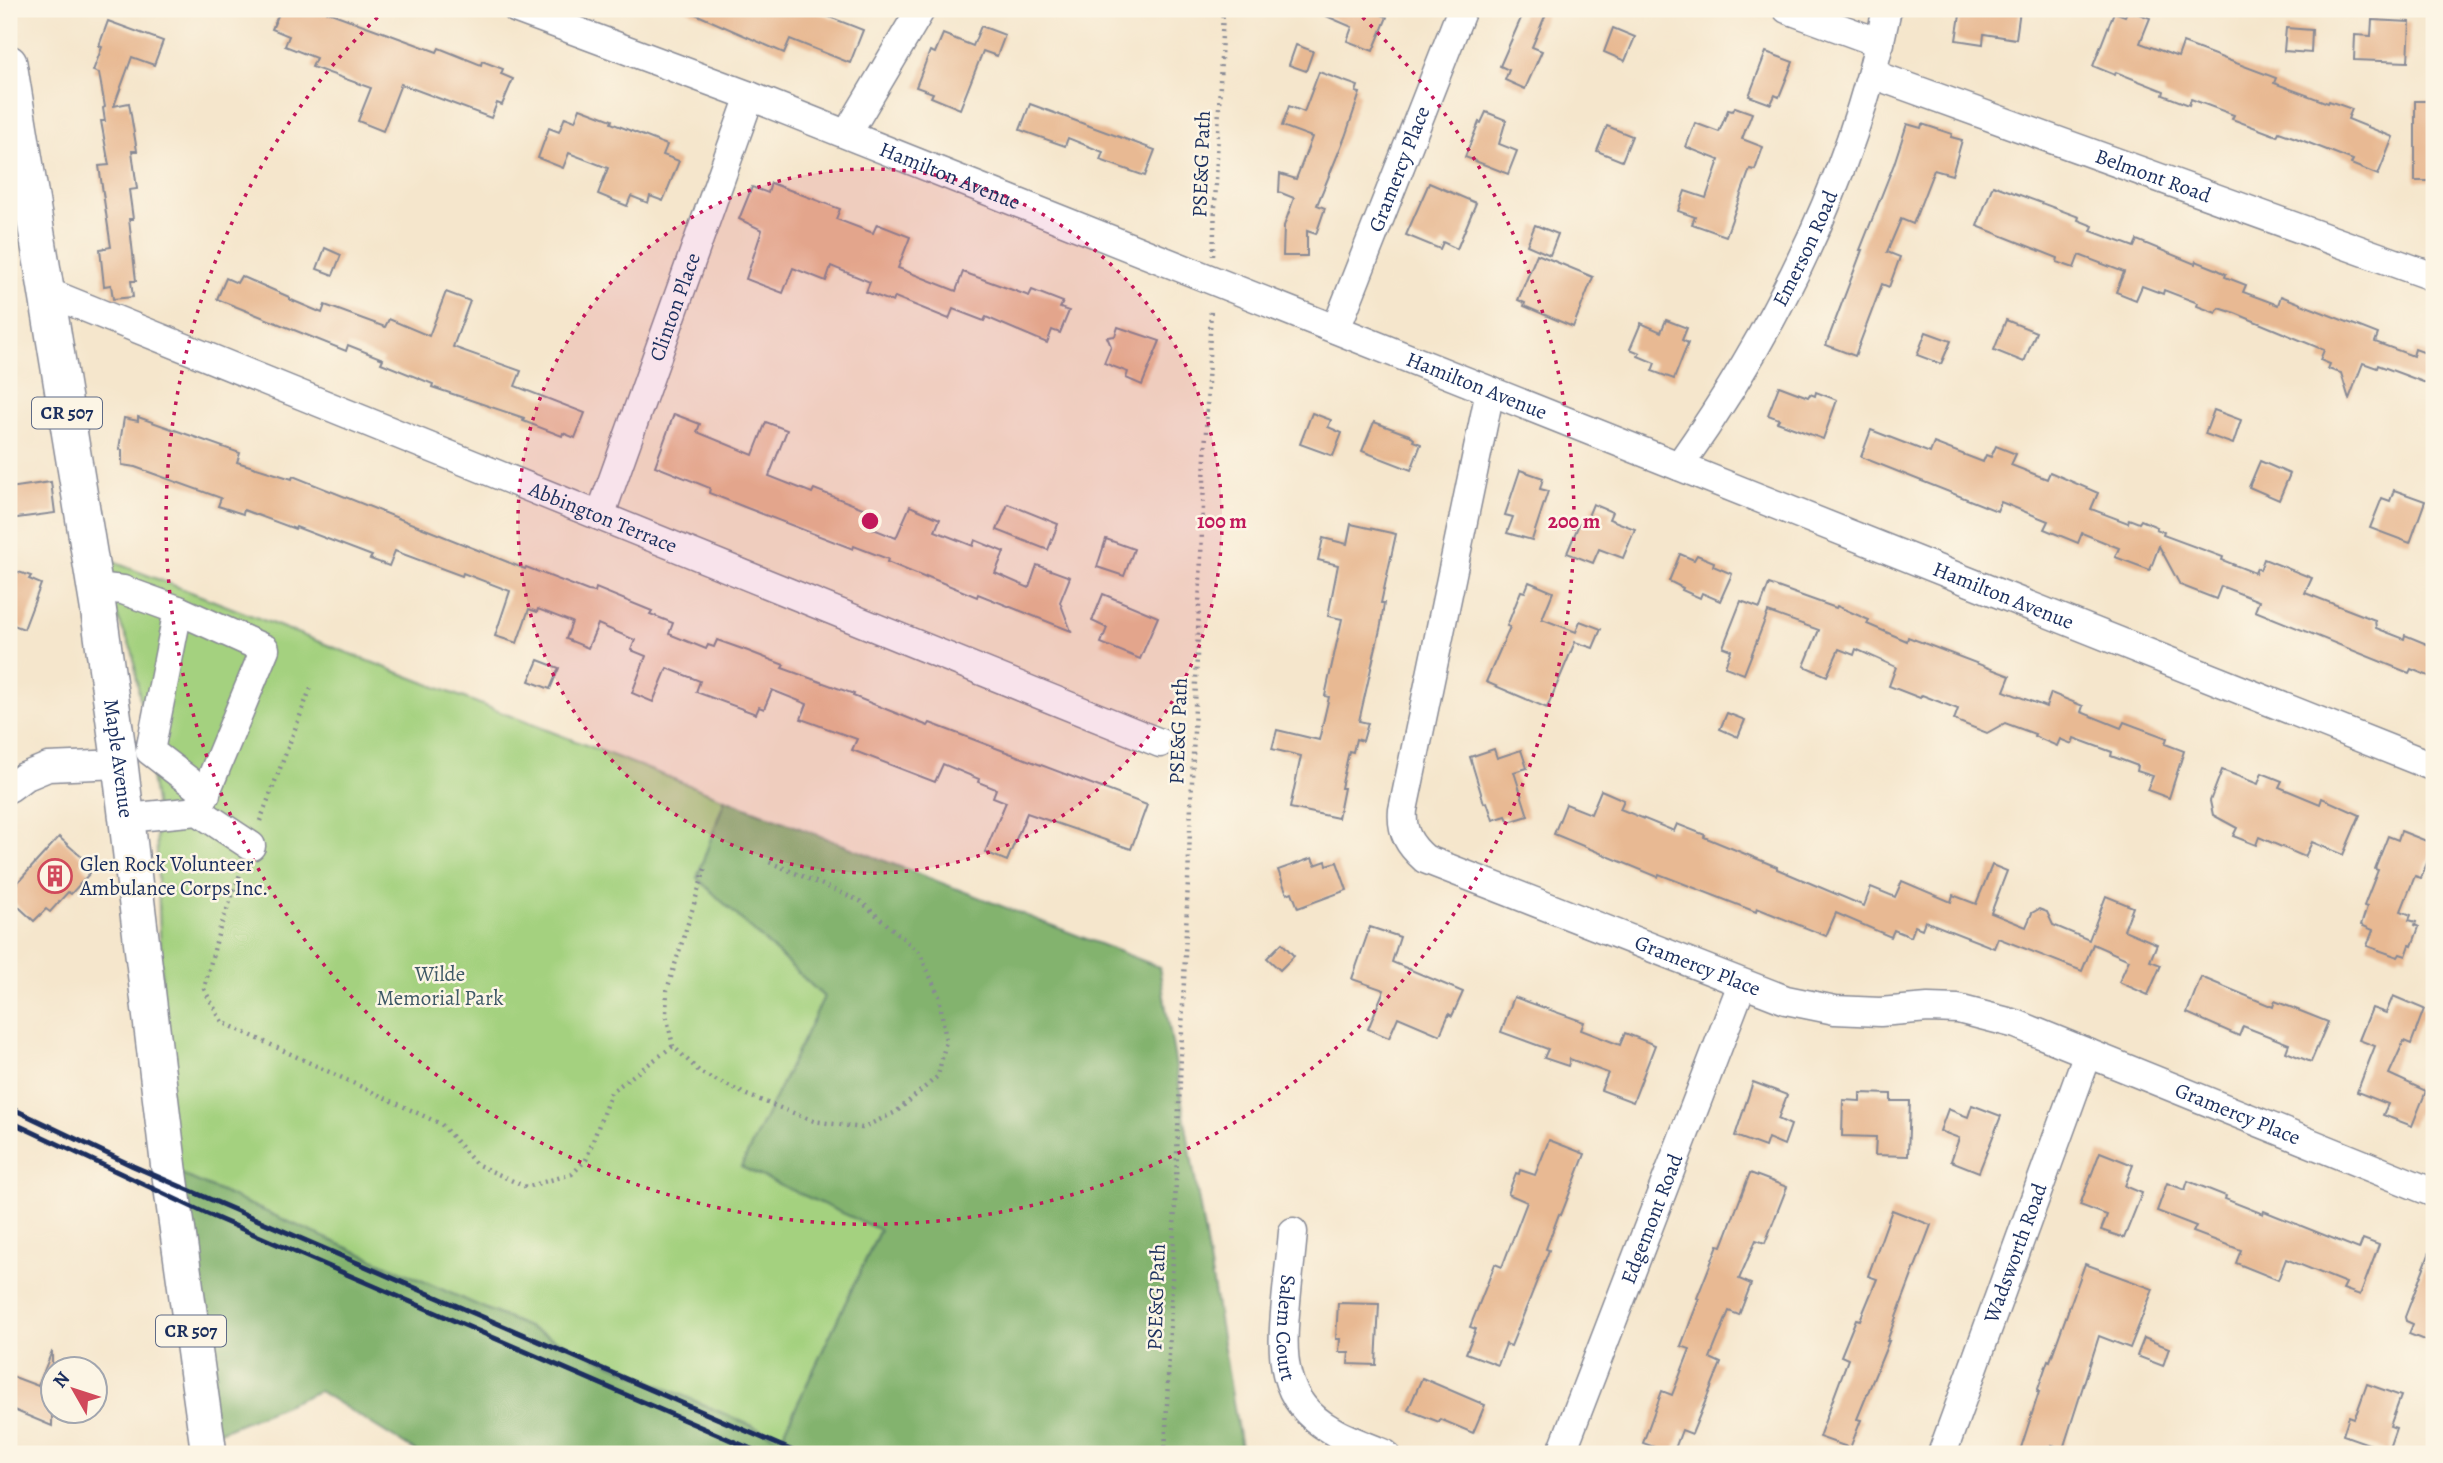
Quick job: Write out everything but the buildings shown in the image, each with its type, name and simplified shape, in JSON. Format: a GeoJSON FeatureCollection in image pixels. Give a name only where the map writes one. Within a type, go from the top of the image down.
{"type":"FeatureCollection","features":[{"type":"Feature","properties":{"kind":"main road","name":"Maple Avenue"},"geometry":{"type":"LineString","coordinates":[[9,63],[95,587],[127,818],[169,1169],[209,1454]]}},
{"type":"Feature","properties":{"kind":"street","name":"Hamilton Avenue"},"geometry":{"type":"LineString","coordinates":[[517,9],[847,134],[2434,767]]}},
{"type":"Feature","properties":{"kind":"street"},"geometry":{"type":"LineString","coordinates":[[847,134],[921,9]]}},
{"type":"Feature","properties":{"kind":"street","name":"Gramercy Place"},"geometry":{"type":"LineString","coordinates":[[1336,329],[1462,9]]}},
{"type":"Feature","properties":{"kind":"street"},"geometry":{"type":"LineString","coordinates":[[1787,9],[1880,43]]}},
{"type":"Feature","properties":{"kind":"street","name":"Emerson Road"},"geometry":{"type":"LineString","coordinates":[[1679,466],[1735,384],[1773,317],[1807,247],[1845,153],[1872,74],[1887,9]]}},
{"type":"Feature","properties":{"kind":"street","name":"Belmont Road"},"geometry":{"type":"LineString","coordinates":[[1872,74],[2434,277]]}},
{"type":"Feature","properties":{"kind":"street","name":"Clinton Place"},"geometry":{"type":"LineString","coordinates":[[600,516],[750,96]]}},
{"type":"Feature","properties":{"kind":"street","name":"Abbington Terrace"},"geometry":{"type":"LineString","coordinates":[[47,292],[1160,743]]}},
{"type":"Feature","properties":{"kind":"street","name":"Gramercy Place"},"geometry":{"type":"LineString","coordinates":[[1490,391],[1405,803],[1405,834],[1412,848],[1425,859],[1786,1000],[1835,1010],[1880,1012],[1928,1008],[1958,1009],[2016,1024],[2434,1193]]}},
{"type":"Feature","properties":{"kind":"street"},"geometry":{"type":"LineString","coordinates":[[95,587],[123,590],[178,610],[265,649],[202,803]]}},
{"type":"Feature","properties":{"kind":"street"},"geometry":{"type":"LineString","coordinates":[[178,610],[150,751],[202,803],[251,846]]}},
{"type":"Feature","properties":{"kind":"street"},"geometry":{"type":"LineString","coordinates":[[9,788],[48,767],[120,764]]}},
{"type":"Feature","properties":{"kind":"street"},"geometry":{"type":"LineString","coordinates":[[127,818],[202,803]]}},
{"type":"Feature","properties":{"kind":"street","name":"Edgemont Road"},"geometry":{"type":"LineString","coordinates":[[1561,1454],[1742,984]]}},
{"type":"Feature","properties":{"kind":"street","name":"Wadsworth Road"},"geometry":{"type":"LineString","coordinates":[[1941,1454],[2088,1053]]}},
{"type":"Feature","properties":{"kind":"street","name":"Salem Court"},"geometry":{"type":"LineString","coordinates":[[1293,1232],[1282,1354],[1287,1377],[1296,1397],[1312,1416],[1331,1430],[1385,1454]]}},
{"type":"Feature","properties":{"kind":"path","name":"PSE&G Path"},"geometry":{"type":"LineString","coordinates":[[1165,1454],[1223,9]]}},
{"type":"Feature","properties":{"kind":"path"},"geometry":{"type":"LineString","coordinates":[[311,687],[219,931],[204,989],[222,1022],[441,1124],[476,1164],[526,1187],[572,1174],[586,1160],[611,1092],[673,1046]]}},
{"type":"Feature","properties":{"kind":"path"},"geometry":{"type":"LineString","coordinates":[[705,869],[667,990],[666,1014],[673,1046],[701,1073],[747,1095],[814,1121],[862,1128],[896,1112],[938,1076],[946,1041],[939,996],[919,952],[860,901],[766,862]]}},
{"type":"Feature","properties":{"kind":"green space","name":"Wilde Memorial Park"},"geometry":{"type":"Polygon","coordinates":[[[90,553],[725,799],[697,878],[824,997],[741,1167],[880,1229],[781,1439],[169,1169],[155,803],[133,653],[90,553]]]}},
{"type":"Feature","properties":{"kind":"green space"},"geometry":{"type":"Polygon","coordinates":[[[725,799],[1159,967],[1242,1454],[420,1454],[319,1391],[207,1437],[169,1169],[781,1439],[880,1230],[741,1167],[824,997],[697,878],[725,799]]]}},
{"type":"Feature","properties":{"kind":"railway"},"geometry":{"type":"LineString","coordinates":[[9,1107],[133,1166],[800,1454]]}},
{"type":"Feature","properties":{"kind":"railway"},"geometry":{"type":"LineString","coordinates":[[9,1121],[205,1213],[763,1454]]}},
{"type":"Feature","properties":{"kind":"place","name":"Glen Rock Volunteer Ambulance Corps Inc."},"geometry":{"type":"Point","coordinates":[55,876]}}]}
